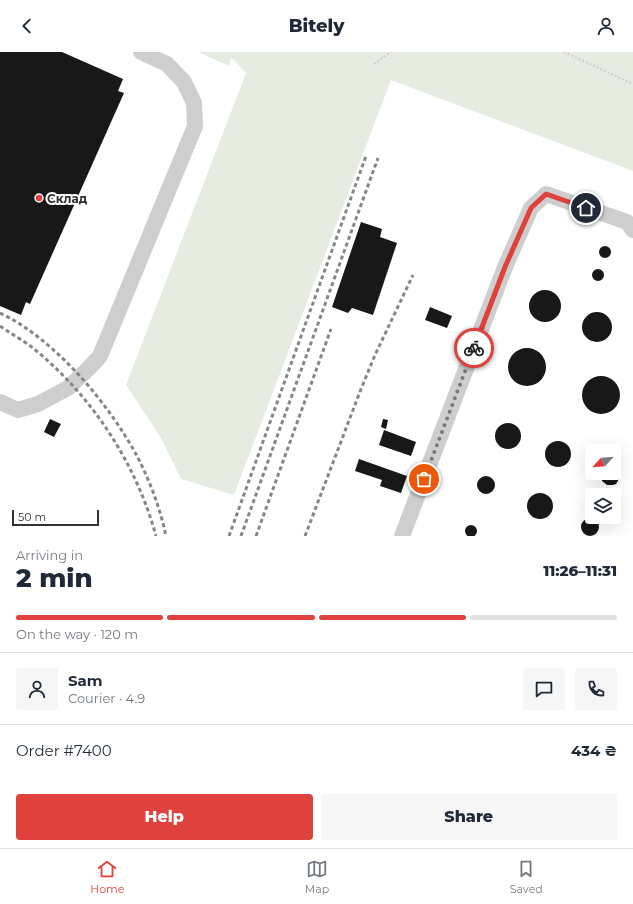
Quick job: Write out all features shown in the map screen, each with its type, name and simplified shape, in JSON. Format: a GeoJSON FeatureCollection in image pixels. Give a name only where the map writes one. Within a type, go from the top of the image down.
{"type":"FeatureCollection","features":[{"type":"Feature","properties":{"kind":"lane"},"geometry":{"type":"LineString","coordinates":[[0,402],[18,410],[38,404],[68,388],[100,356],[195,126],[194,102],[184,82],[167,64],[141,52]]}},
{"type":"Feature","properties":{"kind":"lane"},"geometry":{"type":"LineString","coordinates":[[402,536],[505,267],[531,208],[546,194],[627,222],[633,230]]}},
{"type":"Feature","properties":{"kind":"path"},"geometry":{"type":"LineString","coordinates":[[374,64],[391,52]]}},
{"type":"Feature","properties":{"kind":"path"},"geometry":{"type":"LineString","coordinates":[[564,52],[633,84]]}},
{"type":"Feature","properties":{"kind":"shaded area"},"geometry":{"type":"Polygon","coordinates":[[[198,52],[633,52],[633,171],[391,80],[234,495],[181,479],[161,438],[126,385],[246,73],[231,57],[229,66],[198,52]]]}},
{"type":"Feature","properties":{"kind":"building","name":"Склад"},"geometry":{"type":"Polygon","coordinates":[[[0,52],[62,52],[123,79],[118,91],[124,93],[30,304],[26,302],[21,315],[0,306],[0,52]]]}},
{"type":"Feature","properties":{"kind":"building"},"geometry":{"type":"Polygon","coordinates":[[[361,222],[382,229],[380,237],[397,243],[373,315],[352,308],[348,313],[332,307],[361,222]]]}},
{"type":"Feature","properties":{"kind":"building"},"geometry":{"type":"Polygon","coordinates":[[[603,246],[607,246],[611,252],[607,258],[603,258],[599,254],[599,250],[603,246]]]}},
{"type":"Feature","properties":{"kind":"building"},"geometry":{"type":"Polygon","coordinates":[[[596,269],[600,269],[604,275],[600,281],[596,281],[592,277],[592,273],[596,269]]]}},
{"type":"Feature","properties":{"kind":"building"},"geometry":{"type":"Polygon","coordinates":[[[545,290],[556,295],[561,306],[556,317],[545,322],[534,317],[529,306],[534,295],[545,290]]]}},
{"type":"Feature","properties":{"kind":"building"},"geometry":{"type":"Polygon","coordinates":[[[430,307],[452,316],[447,328],[425,320],[430,307]]]}},
{"type":"Feature","properties":{"kind":"building"},"geometry":{"type":"Polygon","coordinates":[[[597,312],[608,316],[612,327],[608,338],[597,342],[586,338],[582,327],[586,316],[597,312]]]}},
{"type":"Feature","properties":{"kind":"building"},"geometry":{"type":"Polygon","coordinates":[[[527,348],[540,354],[546,367],[540,380],[527,386],[514,380],[508,367],[514,354],[527,348]]]}},
{"type":"Feature","properties":{"kind":"building"},"geometry":{"type":"Polygon","coordinates":[[[601,376],[614,382],[620,395],[614,408],[601,414],[588,408],[582,395],[588,382],[601,376]]]}},
{"type":"Feature","properties":{"kind":"building"},"geometry":{"type":"Polygon","coordinates":[[[50,419],[61,424],[54,437],[44,432],[50,419]]]}},
{"type":"Feature","properties":{"kind":"building"},"geometry":{"type":"Polygon","coordinates":[[[383,419],[388,420],[386,429],[381,427],[383,419]]]}},
{"type":"Feature","properties":{"kind":"building"},"geometry":{"type":"Polygon","coordinates":[[[508,423],[517,427],[521,436],[517,445],[508,449],[499,445],[495,436],[499,427],[508,423]]]}},
{"type":"Feature","properties":{"kind":"building"},"geometry":{"type":"Polygon","coordinates":[[[384,430],[416,442],[411,456],[379,445],[384,430]]]}},
{"type":"Feature","properties":{"kind":"building"},"geometry":{"type":"Polygon","coordinates":[[[558,441],[567,445],[571,454],[567,463],[558,467],[549,463],[545,454],[549,445],[558,441]]]}},
{"type":"Feature","properties":{"kind":"building"},"geometry":{"type":"Polygon","coordinates":[[[359,459],[407,476],[401,493],[380,486],[382,480],[355,471],[359,459]]]}},
{"type":"Feature","properties":{"kind":"building"},"geometry":{"type":"Polygon","coordinates":[[[482,476],[490,476],[495,481],[493,492],[490,494],[482,494],[477,489],[477,481],[482,476]]]}},
{"type":"Feature","properties":{"kind":"building"},"geometry":{"type":"Polygon","coordinates":[[[618,480],[616,484],[613,485],[607,485],[602,481],[618,480]]]}},
{"type":"Feature","properties":{"kind":"building"},"geometry":{"type":"Polygon","coordinates":[[[540,493],[549,497],[553,506],[549,515],[540,519],[531,515],[527,506],[531,497],[540,493]]]}},
{"type":"Feature","properties":{"kind":"building"},"geometry":{"type":"Polygon","coordinates":[[[585,519],[585,524],[599,524],[599,531],[594,536],[586,536],[581,531],[581,523],[585,519]]]}},
{"type":"Feature","properties":{"kind":"building"},"geometry":{"type":"Polygon","coordinates":[[[469,525],[473,525],[477,529],[477,533],[474,536],[468,536],[465,533],[465,529],[469,525]]]}},
{"type":"Feature","properties":{"kind":"railway"},"geometry":{"type":"LineString","coordinates":[[229,536],[366,156]]}},
{"type":"Feature","properties":{"kind":"railway"},"geometry":{"type":"LineString","coordinates":[[241,536],[378,158]]}},
{"type":"Feature","properties":{"kind":"railway"},"geometry":{"type":"LineString","coordinates":[[305,536],[375,355],[413,275]]}},
{"type":"Feature","properties":{"kind":"railway"},"geometry":{"type":"LineString","coordinates":[[0,313],[21,324],[60,356],[79,375],[112,415],[137,456],[146,475],[158,505],[166,536]]}},
{"type":"Feature","properties":{"kind":"railway"},"geometry":{"type":"LineString","coordinates":[[0,326],[33,348],[74,387],[93,409],[124,457],[137,483],[156,536]]}},
{"type":"Feature","properties":{"kind":"railway"},"geometry":{"type":"LineString","coordinates":[[256,536],[331,329]]}},
{"type":"Feature","properties":{"kind":"way so far"},"geometry":{"type":"LineString","coordinates":[[424,479],[474,348]]}},
{"type":"Feature","properties":{"kind":"place","name":"Склад"},"geometry":{"type":"Point","coordinates":[39,198]}},
{"type":"Feature","properties":{"kind":"route"},"geometry":{"type":"LineString","coordinates":[[474,348],[505,267],[531,208],[546,194],[586,208]]}}]}
